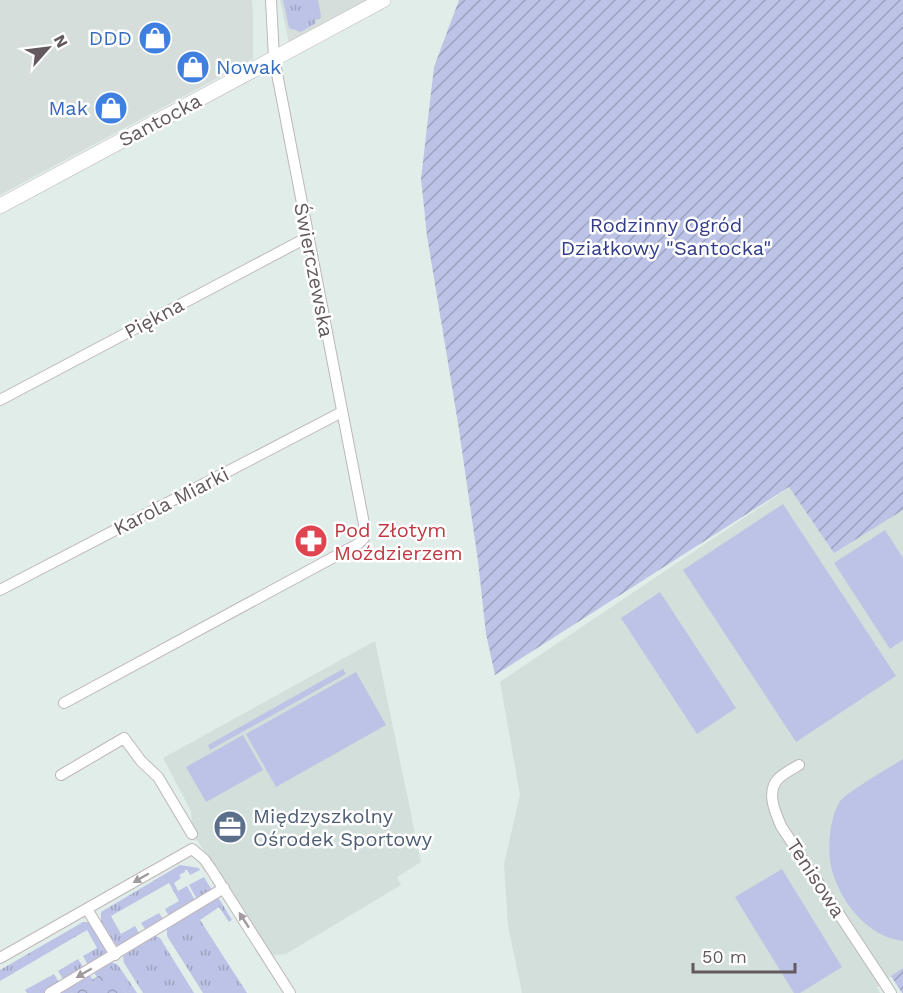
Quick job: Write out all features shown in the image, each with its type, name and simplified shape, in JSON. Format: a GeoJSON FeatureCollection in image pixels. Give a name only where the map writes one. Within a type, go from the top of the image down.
{"type":"FeatureCollection","features":[{"type":"Feature","properties":{"kind":"street","name":"Świerczewska"},"geometry":{"type":"LineString","coordinates":[[64,703],[363,540],[365,530],[274,58],[271,0]]}},
{"type":"Feature","properties":{"kind":"street","name":"Santocka"},"geometry":{"type":"LineString","coordinates":[[0,206],[383,0]]}},
{"type":"Feature","properties":{"kind":"street","name":"Piękna"},"geometry":{"type":"LineString","coordinates":[[0,400],[308,237]]}},
{"type":"Feature","properties":{"kind":"street","name":"Karola Miarki"},"geometry":{"type":"LineString","coordinates":[[0,590],[342,412]]}},
{"type":"Feature","properties":{"kind":"street"},"geometry":{"type":"LineString","coordinates":[[61,775],[124,738],[141,761],[158,777],[192,834]]}},
{"type":"Feature","properties":{"kind":"street","name":"Tenisowa"},"geometry":{"type":"LineString","coordinates":[[799,765],[777,780],[773,786],[772,795],[776,814],[891,993]]}},
{"type":"Feature","properties":{"kind":"street"},"geometry":{"type":"LineString","coordinates":[[0,958],[192,849],[204,859],[224,888],[290,993]]}},
{"type":"Feature","properties":{"kind":"street"},"geometry":{"type":"LineString","coordinates":[[50,993],[224,888]]}},
{"type":"Feature","properties":{"kind":"street"},"geometry":{"type":"LineString","coordinates":[[87,909],[115,955]]}},
{"type":"Feature","properties":{"kind":"shaded area"},"geometry":{"type":"Polygon","coordinates":[[[0,0],[252,0],[253,59],[0,195],[0,0]]]}},
{"type":"Feature","properties":{"kind":"shaded area"},"geometry":{"type":"Polygon","coordinates":[[[280,0],[376,0],[289,44],[280,0]]]}},
{"type":"Feature","properties":{"kind":"shaded area"},"geometry":{"type":"Polygon","coordinates":[[[790,487],[834,552],[903,510],[903,968],[877,987],[880,993],[522,993],[508,925],[504,864],[520,795],[500,682],[790,487]]]}},
{"type":"Feature","properties":{"kind":"shaded area"},"geometry":{"type":"Polygon","coordinates":[[[375,641],[421,862],[397,877],[401,885],[286,954],[273,955],[197,840],[192,830],[191,811],[163,758],[375,641]]]}},
{"type":"Feature","properties":{"kind":"green space"},"geometry":{"type":"Polygon","coordinates":[[[283,0],[318,0],[320,19],[315,20],[316,23],[301,32],[289,28],[283,0]]]}},
{"type":"Feature","properties":{"kind":"green space","name":"Rodzinny Ogród Działkowy \"Santocka\""},"geometry":{"type":"Polygon","coordinates":[[[459,0],[903,0],[903,510],[834,553],[789,487],[495,675],[486,634],[478,561],[427,236],[421,179],[434,67],[459,0]]]}},
{"type":"Feature","properties":{"kind":"green space"},"geometry":{"type":"Polygon","coordinates":[[[783,504],[896,676],[796,742],[683,570],[783,504]]]}},
{"type":"Feature","properties":{"kind":"green space"},"geometry":{"type":"Polygon","coordinates":[[[885,530],[903,558],[903,640],[890,649],[834,563],[885,530]]]}},
{"type":"Feature","properties":{"kind":"green space"},"geometry":{"type":"Polygon","coordinates":[[[660,592],[736,708],[697,734],[621,618],[660,592]]]}},
{"type":"Feature","properties":{"kind":"green space"},"geometry":{"type":"Polygon","coordinates":[[[343,669],[346,674],[210,750],[208,745],[343,669]]]}},
{"type":"Feature","properties":{"kind":"green space"},"geometry":{"type":"Polygon","coordinates":[[[356,672],[386,725],[276,787],[246,734],[356,672]]]}},
{"type":"Feature","properties":{"kind":"green space"},"geometry":{"type":"Polygon","coordinates":[[[243,735],[263,770],[206,802],[186,767],[243,735]]]}},
{"type":"Feature","properties":{"kind":"green space"},"geometry":{"type":"Polygon","coordinates":[[[903,759],[903,941],[878,932],[856,914],[840,891],[831,866],[829,851],[831,825],[842,799],[903,759]]]}},
{"type":"Feature","properties":{"kind":"green space"},"geometry":{"type":"Polygon","coordinates":[[[180,865],[200,870],[190,875],[185,870],[179,875],[181,878],[174,883],[178,891],[187,886],[196,902],[170,918],[165,909],[179,901],[169,883],[111,916],[121,934],[135,926],[141,936],[116,945],[101,922],[101,912],[180,865]]]}},
{"type":"Feature","properties":{"kind":"green space"},"geometry":{"type":"Polygon","coordinates":[[[782,869],[842,967],[800,993],[794,993],[735,897],[782,869]]]}},
{"type":"Feature","properties":{"kind":"green space"},"geometry":{"type":"Polygon","coordinates":[[[204,877],[213,892],[198,901],[189,885],[204,877]]]}},
{"type":"Feature","properties":{"kind":"green space"},"geometry":{"type":"Polygon","coordinates":[[[218,897],[232,920],[229,922],[219,907],[200,920],[247,993],[203,993],[167,936],[167,929],[218,897]]]}},
{"type":"Feature","properties":{"kind":"green space"},"geometry":{"type":"Polygon","coordinates":[[[159,913],[165,922],[147,932],[141,923],[159,913]]]}},
{"type":"Feature","properties":{"kind":"green space"},"geometry":{"type":"Polygon","coordinates":[[[83,922],[92,925],[107,950],[107,954],[89,967],[83,956],[97,948],[87,930],[0,981],[0,970],[83,922]]]}},
{"type":"Feature","properties":{"kind":"green space"},"geometry":{"type":"Polygon","coordinates":[[[155,936],[160,938],[194,993],[143,993],[124,963],[123,956],[155,936]]]}},
{"type":"Feature","properties":{"kind":"green space"},"geometry":{"type":"Polygon","coordinates":[[[78,959],[85,970],[64,981],[58,971],[78,959]]]}},
{"type":"Feature","properties":{"kind":"green space"},"geometry":{"type":"Polygon","coordinates":[[[112,962],[118,965],[137,993],[126,993],[111,969],[97,977],[94,973],[112,962]]]}},
{"type":"Feature","properties":{"kind":"green space"},"geometry":{"type":"Polygon","coordinates":[[[111,968],[126,993],[71,993],[111,968]]]}},
{"type":"Feature","properties":{"kind":"green space"},"geometry":{"type":"Polygon","coordinates":[[[903,968],[903,993],[902,993],[891,976],[903,968]]]}},
{"type":"Feature","properties":{"kind":"green space"},"geometry":{"type":"Polygon","coordinates":[[[54,974],[60,984],[44,993],[27,993],[25,990],[54,974]]]}},
{"type":"Feature","properties":{"kind":"green space"},"geometry":{"type":"Polygon","coordinates":[[[90,975],[93,980],[71,993],[60,993],[90,975]]]}},
{"type":"Feature","properties":{"kind":"place","name":"DDD"},"geometry":{"type":"Point","coordinates":[155,38]}},
{"type":"Feature","properties":{"kind":"place","name":"Nowak"},"geometry":{"type":"Point","coordinates":[193,67]}},
{"type":"Feature","properties":{"kind":"place","name":"Mak"},"geometry":{"type":"Point","coordinates":[111,108]}},
{"type":"Feature","properties":{"kind":"place","name":"Pod Złotym Moździerzem"},"geometry":{"type":"Point","coordinates":[311,541]}},
{"type":"Feature","properties":{"kind":"place","name":"Międzyszkolny Ośrodek Sportowy"},"geometry":{"type":"Point","coordinates":[230,827]}}]}
